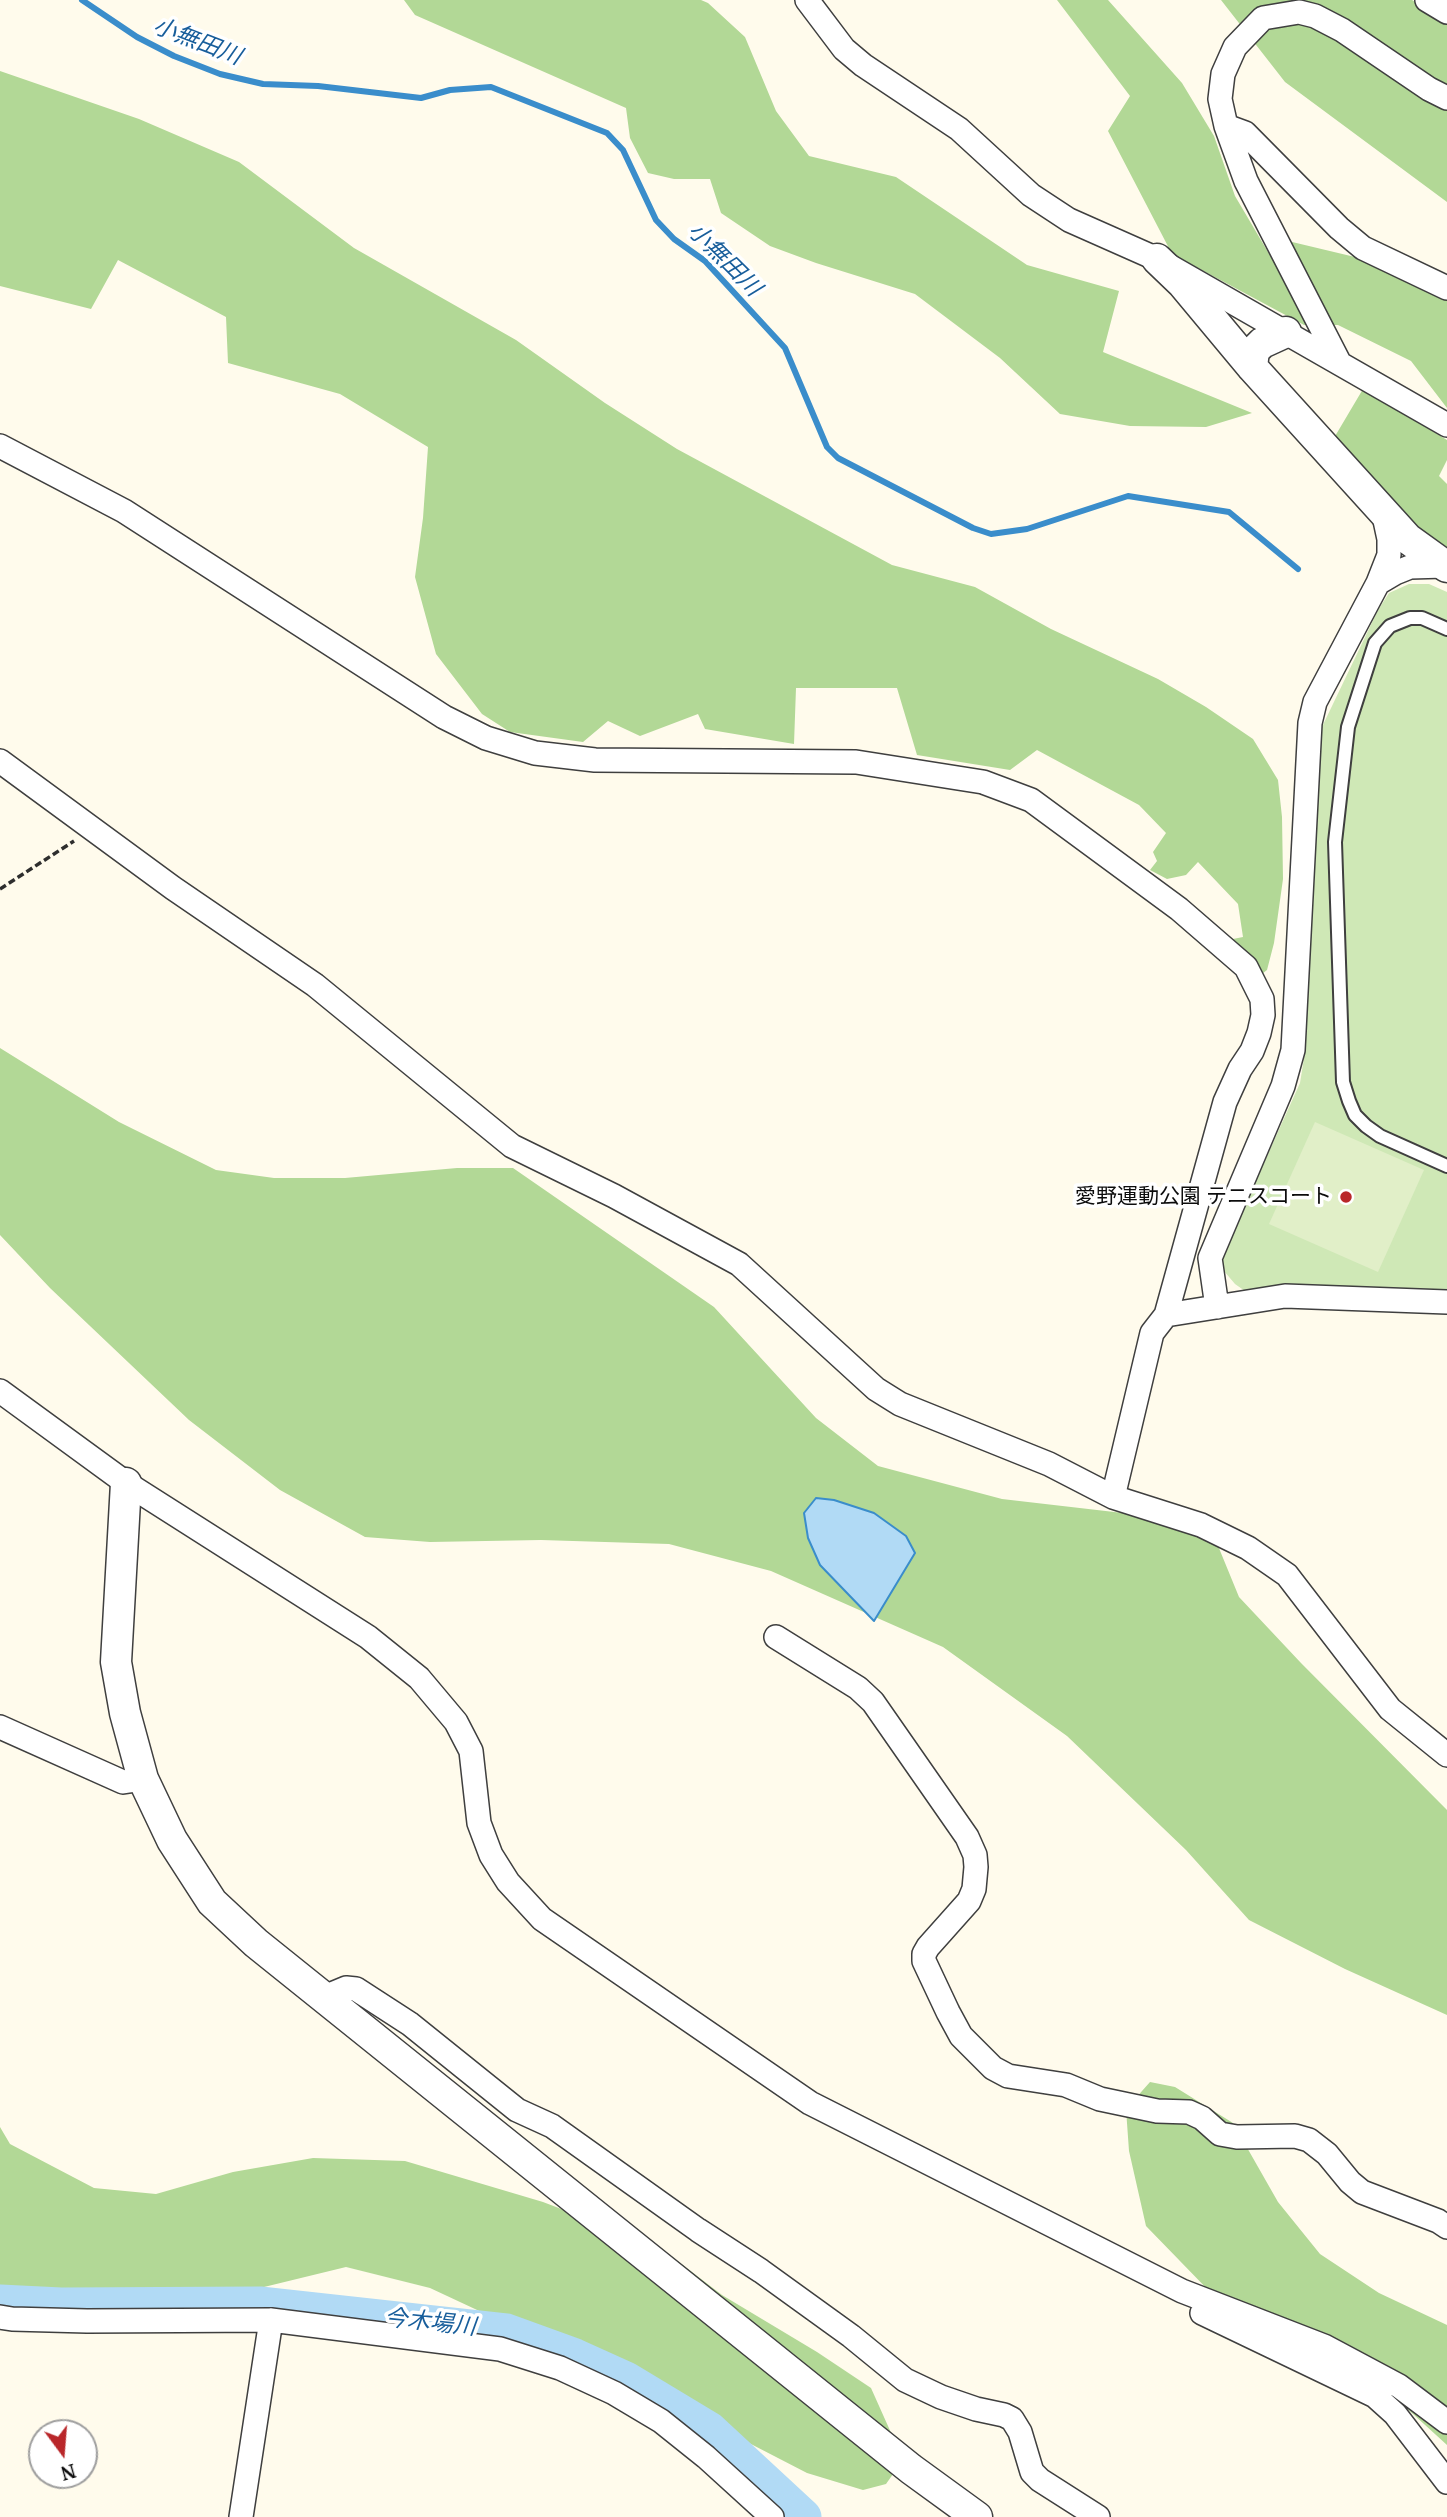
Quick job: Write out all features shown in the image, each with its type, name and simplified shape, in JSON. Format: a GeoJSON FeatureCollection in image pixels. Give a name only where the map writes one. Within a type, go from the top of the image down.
{"type":"FeatureCollection","features":[{"type":"Feature","properties":{"kind":"street"},"geometry":{"type":"LineString","coordinates":[[807,0],[829,31],[854,57],[959,129],[1031,195],[1069,220],[1157,259],[1447,425]]}},
{"type":"Feature","properties":{"kind":"street"},"geometry":{"type":"LineString","coordinates":[[1427,0],[1447,12]]}},
{"type":"Feature","properties":{"kind":"street"},"geometry":{"type":"LineString","coordinates":[[1339,362],[1246,181],[1226,126],[1220,99],[1223,74],[1235,47],[1263,19],[1299,12],[1314,16],[1342,30],[1429,89],[1447,98]]}},
{"type":"Feature","properties":{"kind":"street"},"geometry":{"type":"LineString","coordinates":[[1226,126],[1245,134],[1339,228],[1363,248],[1447,288]]}},
{"type":"Feature","properties":{"kind":"street"},"geometry":{"type":"LineString","coordinates":[[1157,259],[1382,512],[1408,539],[1446,567]]}},
{"type":"Feature","properties":{"kind":"street"},"geometry":{"type":"LineString","coordinates":[[1252,367],[1254,351],[1262,343],[1286,332]]}},
{"type":"Feature","properties":{"kind":"street"},"geometry":{"type":"LineString","coordinates":[[0,446],[124,511],[444,717],[486,738],[535,753],[595,760],[856,762],[983,782],[1031,800],[1179,909],[1246,967],[1262,999],[1263,1015],[1252,1051],[1240,1069],[1225,1102],[1166,1315],[1152,1332],[1113,1497]]}},
{"type":"Feature","properties":{"kind":"street"},"geometry":{"type":"LineString","coordinates":[[1217,1307],[1210,1258],[1283,1086],[1293,1050],[1310,723],[1315,702],[1378,583],[1388,555],[1389,539],[1382,512]]}},
{"type":"Feature","properties":{"kind":"street"},"geometry":{"type":"LineString","coordinates":[[1378,583],[1410,567],[1446,567]]}},
{"type":"Feature","properties":{"kind":"street"},"geometry":{"type":"LineString","coordinates":[[0,761],[173,888],[315,985],[512,1146],[614,1196],[739,1264],[876,1389],[900,1404],[1049,1464],[1113,1497],[1200,1525],[1248,1548],[1287,1575],[1390,1709],[1447,1755]]}},
{"type":"Feature","properties":{"kind":"street"},"geometry":{"type":"LineString","coordinates":[[1166,1315],[1285,1296],[1447,1302]]}},
{"type":"Feature","properties":{"kind":"street"},"geometry":{"type":"LineString","coordinates":[[0,1391],[126,1483],[368,1637],[419,1678],[456,1722],[471,1751],[479,1823],[491,1855],[508,1882],[541,1919],[810,2103],[1182,2291],[1324,2346],[1399,2386],[1447,2422]]}},
{"type":"Feature","properties":{"kind":"street"},"geometry":{"type":"LineString","coordinates":[[126,1483],[116,1662],[125,1713],[143,1779],[172,1840],[212,1902],[256,1943],[327,2001],[900,2460],[977,2517]]}},
{"type":"Feature","properties":{"kind":"street"},"geometry":{"type":"LineString","coordinates":[[776,1637],[858,1688],[873,1702],[967,1837],[975,1855],[974,1889],[969,1901],[928,1947],[924,1961],[961,2036],[993,2068],[1008,2077],[1066,2085],[1101,2099],[1157,2111],[1189,2112],[1202,2118],[1220,2134],[1228,2136],[1295,2136],[1309,2140],[1327,2154],[1362,2192],[1438,2221],[1447,2228]]}},
{"type":"Feature","properties":{"kind":"street"},"geometry":{"type":"LineString","coordinates":[[0,1727],[123,1782],[143,1779]]}},
{"type":"Feature","properties":{"kind":"street"},"geometry":{"type":"LineString","coordinates":[[327,2001],[334,1993],[346,1988],[356,1989],[410,2024],[517,2110],[552,2126],[698,2230],[761,2271],[851,2336],[905,2380],[976,2409],[1004,2414],[1012,2419],[1020,2432],[1032,2472],[1040,2480],[1098,2517]]}},
{"type":"Feature","properties":{"kind":"street"},"geometry":{"type":"LineString","coordinates":[[1182,2291],[1187,2302],[1199,2312],[1375,2396],[1395,2414],[1447,2482]]}},
{"type":"Feature","properties":{"kind":"street"},"geometry":{"type":"LineString","coordinates":[[0,2316],[12,2319],[62,2320],[271,2320],[500,2349],[560,2368],[614,2393],[661,2421],[706,2457],[772,2517]]}},
{"type":"Feature","properties":{"kind":"street"},"geometry":{"type":"LineString","coordinates":[[241,2517],[271,2320]]}},
{"type":"Feature","properties":{"kind":"lane"},"geometry":{"type":"LineString","coordinates":[[1447,629],[1422,618],[1409,618],[1390,626],[1375,643],[1348,727],[1335,842],[1343,1082],[1349,1101],[1356,1115],[1380,1136],[1447,1166]]}},
{"type":"Feature","properties":{"kind":"path"},"geometry":{"type":"LineString","coordinates":[[0,889],[92,829]]}},
{"type":"Feature","properties":{"kind":"green space"},"geometry":{"type":"Polygon","coordinates":[[[404,0],[701,0],[708,3],[745,37],[776,111],[809,156],[896,177],[1027,265],[1119,291],[1103,352],[1252,413],[1206,427],[1130,426],[1060,414],[1000,358],[915,294],[770,246],[721,213],[710,179],[674,179],[648,173],[630,138],[626,108],[415,15],[404,0]]]}},
{"type":"Feature","properties":{"kind":"green space"},"geometry":{"type":"Polygon","coordinates":[[[1057,0],[1108,0],[1182,83],[1214,136],[1235,196],[1278,269],[1294,259],[1288,241],[1380,263],[1447,296],[1447,408],[1411,361],[1338,325],[1304,325],[1172,254],[1108,131],[1130,96],[1057,0]]]}},
{"type":"Feature","properties":{"kind":"green space"},"geometry":{"type":"Polygon","coordinates":[[[1221,0],[1412,0],[1447,21],[1447,202],[1285,82],[1221,0]]]}},
{"type":"Feature","properties":{"kind":"green space"},"geometry":{"type":"Polygon","coordinates":[[[0,71],[139,119],[239,162],[354,248],[516,340],[605,403],[677,449],[892,565],[975,587],[1051,629],[1158,679],[1253,739],[1278,780],[1282,817],[1283,879],[1274,943],[1267,970],[1258,977],[1228,940],[1243,937],[1238,904],[1198,862],[1186,875],[1167,879],[1150,870],[1157,861],[1153,852],[1166,833],[1139,805],[1037,750],[1010,770],[917,755],[897,688],[796,688],[794,744],[705,729],[698,714],[640,736],[608,721],[583,742],[510,732],[482,714],[436,654],[415,577],[428,447],[340,394],[228,363],[226,317],[118,260],[91,309],[0,286],[0,71]]]}},
{"type":"Feature","properties":{"kind":"green space"},"geometry":{"type":"Polygon","coordinates":[[[1363,389],[1447,440],[1447,460],[1439,476],[1447,484],[1447,561],[1331,443],[1363,389]]]}},
{"type":"Feature","properties":{"kind":"green space"},"geometry":{"type":"Polygon","coordinates":[[[1409,584],[1429,584],[1447,592],[1447,1290],[1275,1288],[1245,1291],[1224,1271],[1221,1258],[1300,1083],[1305,1052],[1315,775],[1321,729],[1378,610],[1389,593],[1409,584]]]}},
{"type":"Feature","properties":{"kind":"green space"},"geometry":{"type":"Polygon","coordinates":[[[0,1048],[119,1122],[216,1170],[274,1178],[345,1178],[457,1168],[513,1168],[714,1307],[816,1418],[878,1466],[1002,1499],[1166,1518],[1214,1536],[1239,1597],[1447,1810],[1447,2015],[1345,1969],[1249,1920],[1186,1850],[1067,1736],[943,1647],[771,1571],[669,1544],[541,1540],[430,1542],[365,1537],[280,1490],[189,1420],[50,1288],[0,1235],[0,1048]]]}},
{"type":"Feature","properties":{"kind":"green space","name":"愛野運動公園 テニスコート"},"geometry":{"type":"Polygon","coordinates":[[[1315,1122],[1424,1170],[1378,1272],[1269,1224],[1315,1122]]]}},
{"type":"Feature","properties":{"kind":"green space"},"geometry":{"type":"Polygon","coordinates":[[[1150,2082],[1175,2087],[1233,2123],[1278,2202],[1320,2254],[1379,2293],[1447,2325],[1447,2445],[1390,2393],[1303,2366],[1213,2295],[1146,2226],[1129,2151],[1126,2109],[1150,2082]]]}},
{"type":"Feature","properties":{"kind":"green space"},"geometry":{"type":"Polygon","coordinates":[[[0,2127],[10,2144],[94,2188],[156,2194],[233,2172],[313,2158],[405,2161],[543,2202],[658,2246],[722,2295],[871,2388],[892,2435],[900,2464],[886,2484],[863,2490],[807,2473],[627,2380],[430,2288],[346,2267],[223,2297],[68,2327],[0,2324],[0,2127]]]}},
{"type":"Feature","properties":{"kind":"water"},"geometry":{"type":"Polygon","coordinates":[[[816,1498],[834,1500],[874,1513],[906,1536],[915,1553],[874,1621],[820,1565],[808,1538],[804,1513],[816,1498]]]}},
{"type":"Feature","properties":{"kind":"waterway","name":"小無田川"},"geometry":{"type":"LineString","coordinates":[[82,0],[137,37],[174,56],[220,74],[263,84],[318,86],[421,98],[450,90],[491,87],[607,133],[623,150],[656,220],[674,239],[705,261],[785,348],[827,447],[838,458],[973,528],[991,534],[1027,529],[1128,496],[1229,512],[1298,569]]}},
{"type":"Feature","properties":{"kind":"waterway","name":"今木場川"},"geometry":{"type":"LineString","coordinates":[[0,2303],[61,2306],[260,2305],[506,2332],[575,2357],[626,2380],[709,2430],[803,2517]]}},
{"type":"Feature","properties":{"kind":"place","name":"愛野運動公園 テニスコート"},"geometry":{"type":"Point","coordinates":[1346,1197]}}]}
